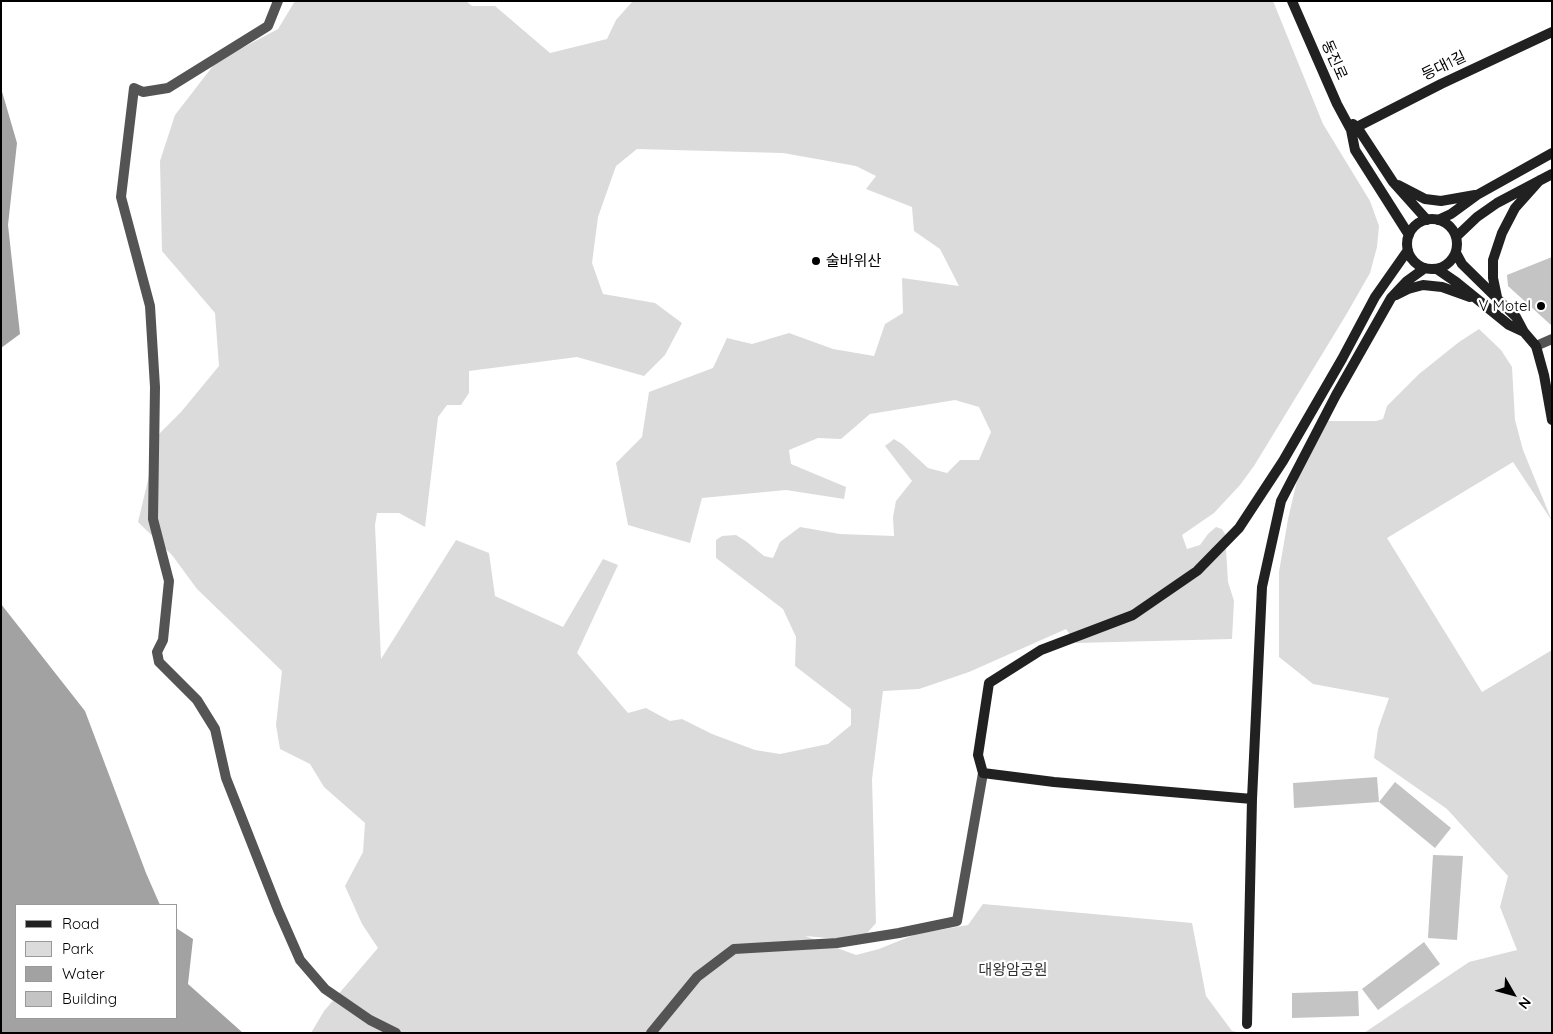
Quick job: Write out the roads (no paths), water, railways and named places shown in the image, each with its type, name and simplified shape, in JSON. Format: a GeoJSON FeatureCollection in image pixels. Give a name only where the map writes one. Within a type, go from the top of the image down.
{"type":"FeatureCollection","features":[{"type":"Feature","properties":{"kind":"street"},"geometry":{"type":"LineString","coordinates":[[278,1],[268,26],[168,88],[143,92],[134,88],[121,197],[150,306],[155,387],[153,518],[169,581],[163,640],[157,652],[159,662],[197,700],[215,729],[226,778],[278,910],[300,960],[326,989],[370,1020],[396,1033]]}},
{"type":"Feature","properties":{"kind":"street","name":"동진로"},"geometry":{"type":"LineString","coordinates":[[1292,1],[1344,116],[1354,128]]}},
{"type":"Feature","properties":{"kind":"street","name":"등대1길"},"geometry":{"type":"LineString","coordinates":[[1354,128],[1440,84],[1552,32]]}},
{"type":"Feature","properties":{"kind":"street"},"geometry":{"type":"LineString","coordinates":[[1354,128],[1393,182],[1427,220]]}},
{"type":"Feature","properties":{"kind":"street"},"geometry":{"type":"LineString","coordinates":[[1354,128],[1355,150],[1409,236]]}},
{"type":"Feature","properties":{"kind":"street"},"geometry":{"type":"LineString","coordinates":[[1456,253],[1446,265],[1437,269],[1426,268],[1413,260],[1408,250],[1409,236],[1416,226],[1427,220],[1438,220],[1451,214],[1476,195],[1552,153]]}},
{"type":"Feature","properties":{"kind":"street"},"geometry":{"type":"LineString","coordinates":[[1456,238],[1476,217],[1497,203],[1552,174]]}},
{"type":"Feature","properties":{"kind":"street"},"geometry":{"type":"LineString","coordinates":[[1497,298],[1493,278],[1493,260],[1502,233],[1515,208],[1540,180]]}},
{"type":"Feature","properties":{"kind":"street"},"geometry":{"type":"LineString","coordinates":[[1393,182],[1425,199],[1440,201],[1476,195]]}},
{"type":"Feature","properties":{"kind":"street"},"geometry":{"type":"LineString","coordinates":[[1438,220],[1448,225],[1456,238],[1456,253],[1462,264],[1516,316],[1524,332],[1536,346],[1544,375],[1552,420]]}},
{"type":"Feature","properties":{"kind":"street"},"geometry":{"type":"LineString","coordinates":[[651,1033],[697,977],[734,949],[837,943],[957,921],[983,773],[978,755],[989,683],[1041,650],[1133,615],[1196,571],[1239,528],[1293,444],[1375,297],[1408,250]]}},
{"type":"Feature","properties":{"kind":"street"},"geometry":{"type":"LineString","coordinates":[[1247,1024],[1252,799],[1262,587],[1281,501],[1336,395],[1391,298],[1407,280],[1426,268]]}},
{"type":"Feature","properties":{"kind":"street"},"geometry":{"type":"LineString","coordinates":[[1437,269],[1509,325],[1524,332]]}},
{"type":"Feature","properties":{"kind":"street"},"geometry":{"type":"LineString","coordinates":[[1391,298],[1408,289],[1423,286],[1442,287],[1481,302]]}},
{"type":"Feature","properties":{"kind":"street"},"geometry":{"type":"LineString","coordinates":[[1536,346],[1552,339]]}},
{"type":"Feature","properties":{"kind":"street"},"geometry":{"type":"LineString","coordinates":[[983,773],[1111,787],[1252,799]]}},
{"type":"Feature","properties":{"kind":"water"},"geometry":{"type":"Polygon","coordinates":[[[1,88],[17,143],[8,225],[20,334],[1,348],[1,88]]]}},
{"type":"Feature","properties":{"kind":"water"},"geometry":{"type":"Polygon","coordinates":[[[1,604],[85,711],[160,904],[15,904],[15,1019],[178,1019],[178,929],[193,939],[188,984],[243,1033],[1,1033],[1,604]]]}},
{"type":"Feature","properties":{"kind":"place","name":"술바위산"},"geometry":{"type":"Point","coordinates":[816,261]}},
{"type":"Feature","properties":{"kind":"place","name":"V Motel"},"geometry":{"type":"Point","coordinates":[1541,306]}},
{"type":"Feature","properties":{"kind":"park label","name":"대왕암공원"},"geometry":{"type":"Point","coordinates":[1013,970]}}]}
